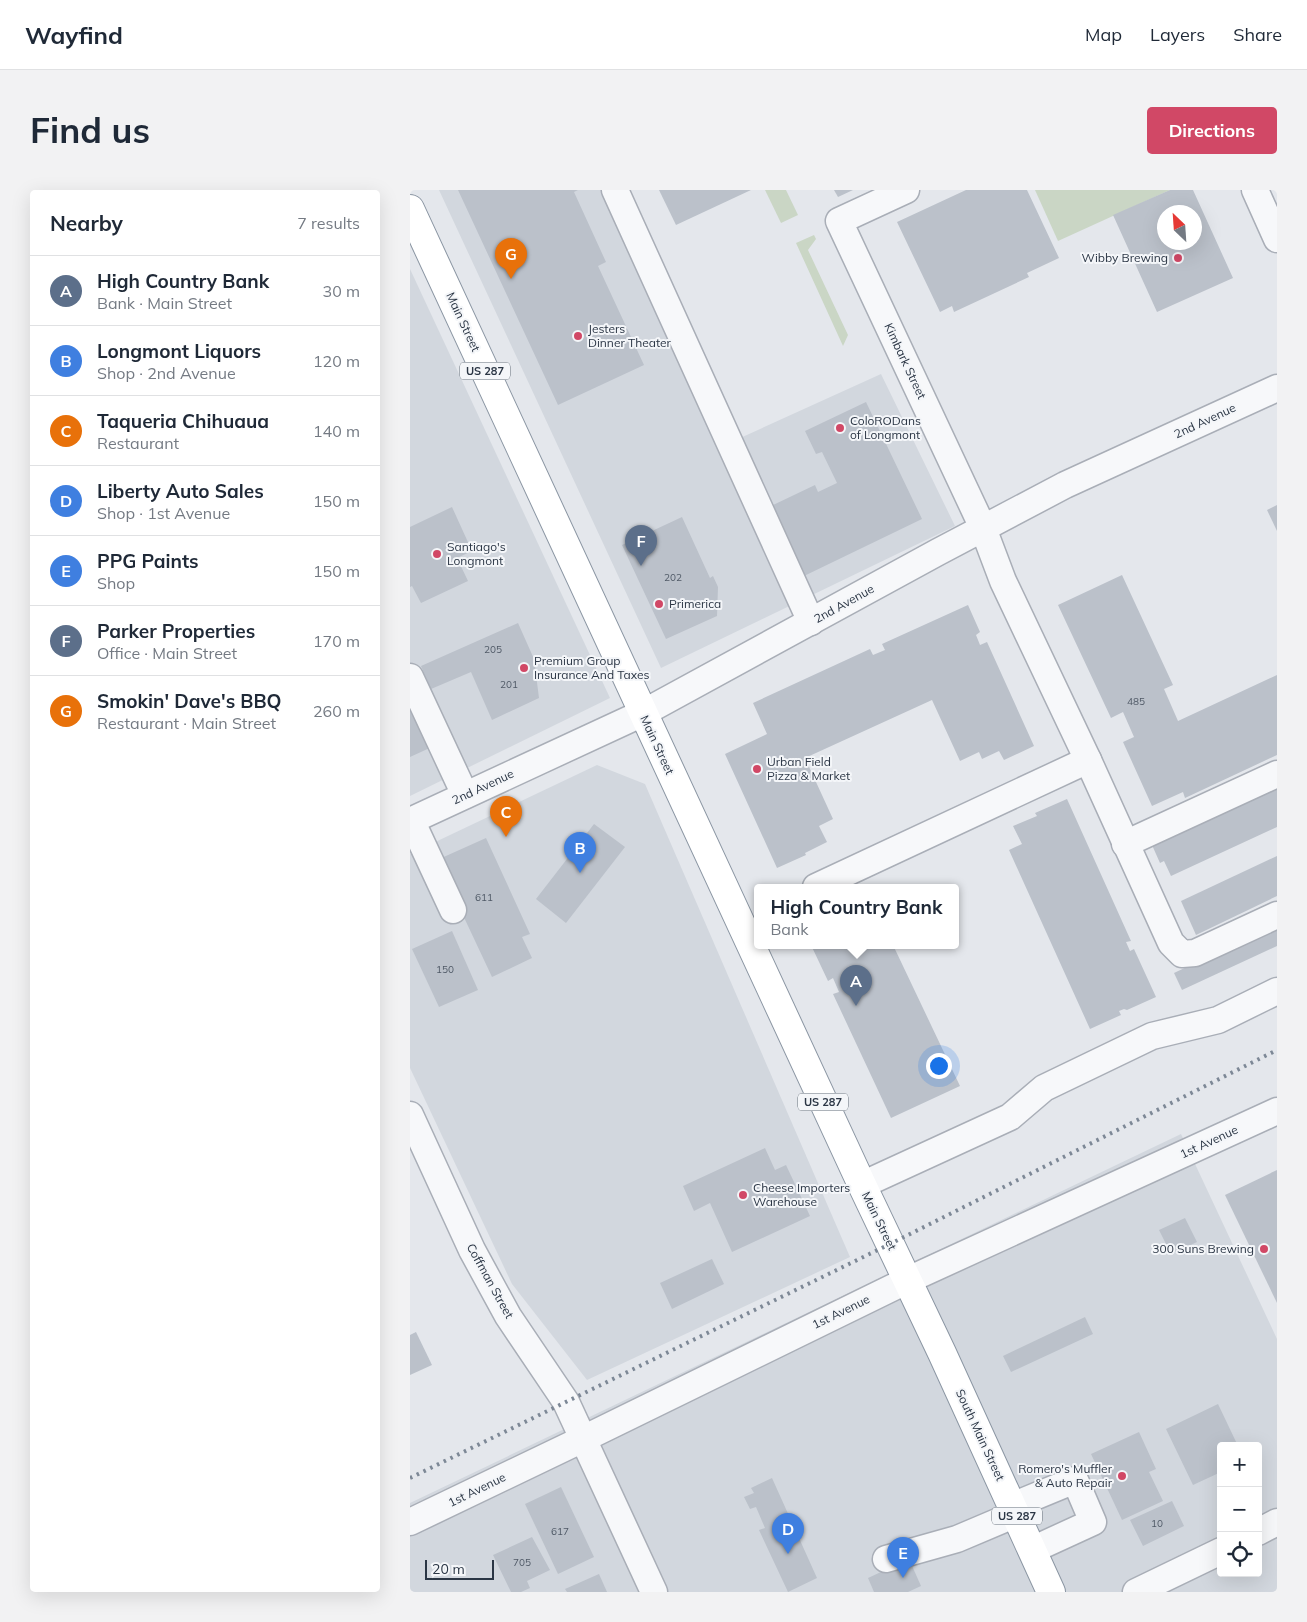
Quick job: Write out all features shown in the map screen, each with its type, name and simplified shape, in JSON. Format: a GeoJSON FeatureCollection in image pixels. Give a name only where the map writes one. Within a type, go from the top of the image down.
{"type":"FeatureCollection","features":[{"type":"Feature","properties":{"kind":"highway","name":"Main Street"},"geometry":{"type":"LineString","coordinates":[[410,209],[643,713],[754,931]]}},
{"type":"Feature","properties":{"kind":"highway","name":"Main Street"},"geometry":{"type":"LineString","coordinates":[[762,949],[862,1185],[908,1280]]}},
{"type":"Feature","properties":{"kind":"highway","name":"South Main Street"},"geometry":{"type":"LineString","coordinates":[[908,1280],[1051,1592]]}},
{"type":"Feature","properties":{"kind":"street"},"geometry":{"type":"LineString","coordinates":[[615,190],[811,622]]}},
{"type":"Feature","properties":{"kind":"street","name":"Kimbark Street"},"geometry":{"type":"LineString","coordinates":[[906,190],[839,221],[983,528],[1002,581],[1088,760],[1171,943],[1182,954],[1195,953],[1277,915]]}},
{"type":"Feature","properties":{"kind":"street"},"geometry":{"type":"LineString","coordinates":[[1255,190],[1277,239]]}},
{"type":"Feature","properties":{"kind":"street","name":"2nd Avenue"},"geometry":{"type":"LineString","coordinates":[[411,820],[643,713],[983,528],[1065,486],[1277,388]]}},
{"type":"Feature","properties":{"kind":"street"},"geometry":{"type":"LineString","coordinates":[[410,677],[466,795]]}},
{"type":"Feature","properties":{"kind":"street"},"geometry":{"type":"LineString","coordinates":[[822,884],[1088,760]]}},
{"type":"Feature","properties":{"kind":"street"},"geometry":{"type":"LineString","coordinates":[[1125,844],[1277,774]]}},
{"type":"Feature","properties":{"kind":"street"},"geometry":{"type":"LineString","coordinates":[[411,820],[452,910]]}},
{"type":"Feature","properties":{"kind":"street"},"geometry":{"type":"LineString","coordinates":[[862,1185],[1010,1117],[1044,1088],[1152,1036],[1218,1020],[1277,991]]}},
{"type":"Feature","properties":{"kind":"street","name":"1st Avenue"},"geometry":{"type":"LineString","coordinates":[[410,1522],[908,1280],[1277,1111]]}},
{"type":"Feature","properties":{"kind":"street","name":"Coffman Street"},"geometry":{"type":"LineString","coordinates":[[410,1115],[472,1250],[508,1316],[566,1402],[654,1592]]}},
{"type":"Feature","properties":{"kind":"street"},"geometry":{"type":"LineString","coordinates":[[886,1559],[956,1539],[1075,1480],[1093,1522],[1032,1550]]}},
{"type":"Feature","properties":{"kind":"street"},"geometry":{"type":"LineString","coordinates":[[1262,1530],[1277,1522]]}},
{"type":"Feature","properties":{"kind":"street"},"geometry":{"type":"LineString","coordinates":[[1136,1592],[1217,1553]]}},
{"type":"Feature","properties":{"kind":"shaded area"},"geometry":{"type":"Polygon","coordinates":[[[439,190],[603,190],[738,439],[881,374],[955,526],[661,668],[439,190]]]}},
{"type":"Feature","properties":{"kind":"shaded area"},"geometry":{"type":"Polygon","coordinates":[[[410,269],[610,698],[410,796],[410,269]]]}},
{"type":"Feature","properties":{"kind":"shaded area"},"geometry":{"type":"Polygon","coordinates":[[[597,765],[645,784],[850,1257],[587,1380],[512,1284],[410,1068],[410,854],[597,765]]]}},
{"type":"Feature","properties":{"kind":"shaded area"},"geometry":{"type":"Polygon","coordinates":[[[1181,1134],[1277,1339],[1277,1592],[410,1592],[410,1503],[1181,1134]]]}},
{"type":"Feature","properties":{"kind":"green space"},"geometry":{"type":"Polygon","coordinates":[[[765,190],[786,190],[798,215],[781,223],[765,190]]]}},
{"type":"Feature","properties":{"kind":"green space"},"geometry":{"type":"Polygon","coordinates":[[[1035,190],[1170,190],[1058,241],[1035,190]]]}},
{"type":"Feature","properties":{"kind":"green space"},"geometry":{"type":"Polygon","coordinates":[[[814,235],[816,239],[808,250],[848,335],[843,346],[796,243],[814,235]]]}},
{"type":"Feature","properties":{"kind":"building"},"geometry":{"type":"Polygon","coordinates":[[[458,190],[578,190],[574,192],[606,262],[598,266],[644,365],[558,405],[458,190]]]}},
{"type":"Feature","properties":{"kind":"building"},"geometry":{"type":"Polygon","coordinates":[[[659,190],[751,190],[676,225],[659,190]]]}},
{"type":"Feature","properties":{"kind":"building"},"geometry":{"type":"Polygon","coordinates":[[[834,190],[853,190],[838,197],[834,190]]]}},
{"type":"Feature","properties":{"kind":"building"},"geometry":{"type":"Polygon","coordinates":[[[966,190],[1027,190],[1059,258],[1027,273],[1029,277],[954,312],[952,306],[940,312],[897,222],[966,190]]]}},
{"type":"Feature","properties":{"kind":"building","name":"Wibby Brewing"},"geometry":{"type":"Polygon","coordinates":[[[1170,190],[1193,190],[1200,205],[1157,205],[1157,250],[1202,250],[1202,210],[1233,278],[1157,312],[1113,215],[1170,190]]]}},
{"type":"Feature","properties":{"kind":"building"},"geometry":{"type":"Polygon","coordinates":[[[866,402],[922,519],[804,576],[771,506],[815,485],[818,492],[837,483],[822,452],[816,454],[805,431],[866,402]]]}},
{"type":"Feature","properties":{"kind":"building"},"geometry":{"type":"Polygon","coordinates":[[[1277,505],[1277,531],[1267,510],[1277,505]]]}},
{"type":"Feature","properties":{"kind":"building","name":"Santiago's Longmont"},"geometry":{"type":"Polygon","coordinates":[[[452,507],[472,551],[457,558],[468,581],[421,603],[412,586],[410,587],[410,527],[452,507]]]}},
{"type":"Feature","properties":{"kind":"building"},"geometry":{"type":"Polygon","coordinates":[[[682,517],[710,578],[713,576],[718,587],[717,616],[666,639],[622,545],[682,517]]]}},
{"type":"Feature","properties":{"kind":"building"},"geometry":{"type":"Polygon","coordinates":[[[1122,575],[1173,685],[1164,689],[1178,721],[1277,675],[1277,755],[1185,798],[1183,792],[1152,806],[1123,742],[1134,737],[1123,712],[1111,718],[1058,605],[1122,575]]]}},
{"type":"Feature","properties":{"kind":"building"},"geometry":{"type":"Polygon","coordinates":[[[968,605],[980,632],[976,635],[980,645],[987,642],[1034,746],[1004,760],[999,751],[982,759],[979,752],[960,761],[932,700],[805,758],[833,819],[819,826],[827,842],[805,853],[806,855],[777,868],[725,754],[767,734],[753,703],[870,649],[873,655],[885,650],[882,644],[968,605]]]}},
{"type":"Feature","properties":{"kind":"building"},"geometry":{"type":"Polygon","coordinates":[[[518,623],[534,659],[539,698],[492,720],[471,672],[431,689],[421,666],[518,623]]]}},
{"type":"Feature","properties":{"kind":"building"},"geometry":{"type":"Polygon","coordinates":[[[410,699],[434,746],[410,757],[410,699]]]}},
{"type":"Feature","properties":{"kind":"building"},"geometry":{"type":"Polygon","coordinates":[[[1277,788],[1277,827],[1171,876],[1164,861],[1160,863],[1152,845],[1277,788]]]}},
{"type":"Feature","properties":{"kind":"building"},"geometry":{"type":"Polygon","coordinates":[[[1067,799],[1131,941],[1126,942],[1130,951],[1134,949],[1156,997],[1127,1010],[1119,1011],[1121,1015],[1090,1029],[1009,850],[1022,844],[1013,826],[1037,816],[1035,813],[1067,799]]]}},
{"type":"Feature","properties":{"kind":"building"},"geometry":{"type":"Polygon","coordinates":[[[594,824],[625,847],[566,923],[536,899],[594,824]]]}},
{"type":"Feature","properties":{"kind":"building"},"geometry":{"type":"Polygon","coordinates":[[[486,838],[530,934],[522,937],[532,958],[492,977],[437,860],[486,838]]]}},
{"type":"Feature","properties":{"kind":"building"},"geometry":{"type":"Polygon","coordinates":[[[1277,856],[1277,896],[1196,935],[1181,901],[1277,856]]]}},
{"type":"Feature","properties":{"kind":"building"},"geometry":{"type":"Polygon","coordinates":[[[1277,924],[1277,946],[1182,990],[1174,973],[1277,924]]]}},
{"type":"Feature","properties":{"kind":"building"},"geometry":{"type":"Polygon","coordinates":[[[452,931],[478,990],[439,1007],[412,949],[452,931]]]}},
{"type":"Feature","properties":{"kind":"building"},"geometry":{"type":"Polygon","coordinates":[[[813,949],[895,949],[960,1086],[891,1118],[833,994],[839,992],[833,978],[828,981],[813,949]]]}},
{"type":"Feature","properties":{"kind":"building","name":"Cheese Importers Warehouse"},"geometry":{"type":"Polygon","coordinates":[[[765,1148],[775,1170],[786,1165],[810,1216],[732,1252],[710,1203],[694,1211],[683,1186],[765,1148]]]}},
{"type":"Feature","properties":{"kind":"building","name":"300 Suns Brewing"},"geometry":{"type":"Polygon","coordinates":[[[1277,1170],[1277,1303],[1225,1195],[1277,1170]]]}},
{"type":"Feature","properties":{"kind":"building"},"geometry":{"type":"Polygon","coordinates":[[[1185,1218],[1197,1242],[1171,1254],[1159,1230],[1185,1218]]]}},
{"type":"Feature","properties":{"kind":"building"},"geometry":{"type":"Polygon","coordinates":[[[712,1259],[724,1284],[672,1309],[660,1283],[712,1259]]]}},
{"type":"Feature","properties":{"kind":"building"},"geometry":{"type":"Polygon","coordinates":[[[1085,1317],[1093,1334],[1011,1372],[1003,1356],[1085,1317]]]}},
{"type":"Feature","properties":{"kind":"building"},"geometry":{"type":"Polygon","coordinates":[[[416,1332],[432,1365],[410,1375],[410,1335],[416,1332]]]}},
{"type":"Feature","properties":{"kind":"building"},"geometry":{"type":"Polygon","coordinates":[[[1218,1404],[1236,1442],[1217,1442],[1217,1474],[1193,1485],[1166,1429],[1218,1404]]]}},
{"type":"Feature","properties":{"kind":"building"},"geometry":{"type":"Polygon","coordinates":[[[1139,1432],[1156,1469],[1149,1472],[1163,1501],[1122,1520],[1091,1454],[1139,1432]]]}},
{"type":"Feature","properties":{"kind":"building"},"geometry":{"type":"Polygon","coordinates":[[[772,1478],[817,1578],[788,1592],[759,1530],[765,1528],[756,1507],[750,1509],[744,1497],[754,1493],[751,1488],[772,1478]]]}},
{"type":"Feature","properties":{"kind":"building"},"geometry":{"type":"Polygon","coordinates":[[[561,1487],[594,1557],[558,1574],[525,1504],[561,1487]]]}},
{"type":"Feature","properties":{"kind":"building"},"geometry":{"type":"Polygon","coordinates":[[[1172,1501],[1184,1526],[1143,1546],[1130,1520],[1172,1501]]]}},
{"type":"Feature","properties":{"kind":"building"},"geometry":{"type":"Polygon","coordinates":[[[532,1537],[550,1570],[527,1581],[530,1588],[521,1592],[511,1592],[493,1555],[532,1537]]]}},
{"type":"Feature","properties":{"kind":"building"},"geometry":{"type":"Polygon","coordinates":[[[909,1559],[921,1586],[908,1592],[874,1592],[868,1578],[909,1559]]]}},
{"type":"Feature","properties":{"kind":"building"},"geometry":{"type":"Polygon","coordinates":[[[599,1574],[607,1592],[567,1592],[565,1589],[599,1574]]]}},
{"type":"Feature","properties":{"kind":"railway"},"geometry":{"type":"LineString","coordinates":[[410,1478],[890,1244],[1277,1050]]}},
{"type":"Feature","properties":{"kind":"place","name":"Wibby Brewing"},"geometry":{"type":"Point","coordinates":[1178,258]}},
{"type":"Feature","properties":{"kind":"place","name":"Smokin' Dave's BBQ"},"geometry":{"type":"Point","coordinates":[511,279]}},
{"type":"Feature","properties":{"kind":"place","name":"Jesters Dinner Theater"},"geometry":{"type":"Point","coordinates":[578,336]}},
{"type":"Feature","properties":{"kind":"place","name":"ColoRODans of Longmont"},"geometry":{"type":"Point","coordinates":[840,428]}},
{"type":"Feature","properties":{"kind":"place","name":"Santiago's Longmont"},"geometry":{"type":"Point","coordinates":[437,554]}},
{"type":"Feature","properties":{"kind":"place","name":"Parker Properties"},"geometry":{"type":"Point","coordinates":[641,566]}},
{"type":"Feature","properties":{"kind":"place","name":"Primerica"},"geometry":{"type":"Point","coordinates":[659,604]}},
{"type":"Feature","properties":{"kind":"place","name":"Premium Group Insurance And Taxes"},"geometry":{"type":"Point","coordinates":[524,668]}},
{"type":"Feature","properties":{"kind":"place","name":"Urban Field Pizza & Market"},"geometry":{"type":"Point","coordinates":[757,769]}},
{"type":"Feature","properties":{"kind":"place","name":"Taqueria Chihuaua"},"geometry":{"type":"Point","coordinates":[506,837]}},
{"type":"Feature","properties":{"kind":"place","name":"Longmont Liquors"},"geometry":{"type":"Point","coordinates":[580,873]}},
{"type":"Feature","properties":{"kind":"place","name":"High Country Bank"},"geometry":{"type":"Point","coordinates":[856,1006]}},
{"type":"Feature","properties":{"kind":"place","name":"Cheese Importers Warehouse"},"geometry":{"type":"Point","coordinates":[743,1195]}},
{"type":"Feature","properties":{"kind":"place","name":"300 Suns Brewing"},"geometry":{"type":"Point","coordinates":[1264,1249]}},
{"type":"Feature","properties":{"kind":"place","name":"Romero's Muffler & Auto Repair"},"geometry":{"type":"Point","coordinates":[1122,1476]}},
{"type":"Feature","properties":{"kind":"place","name":"Liberty Auto Sales"},"geometry":{"type":"Point","coordinates":[788,1554]}},
{"type":"Feature","properties":{"kind":"place","name":"PPG Paints"},"geometry":{"type":"Point","coordinates":[903,1578]}}]}
